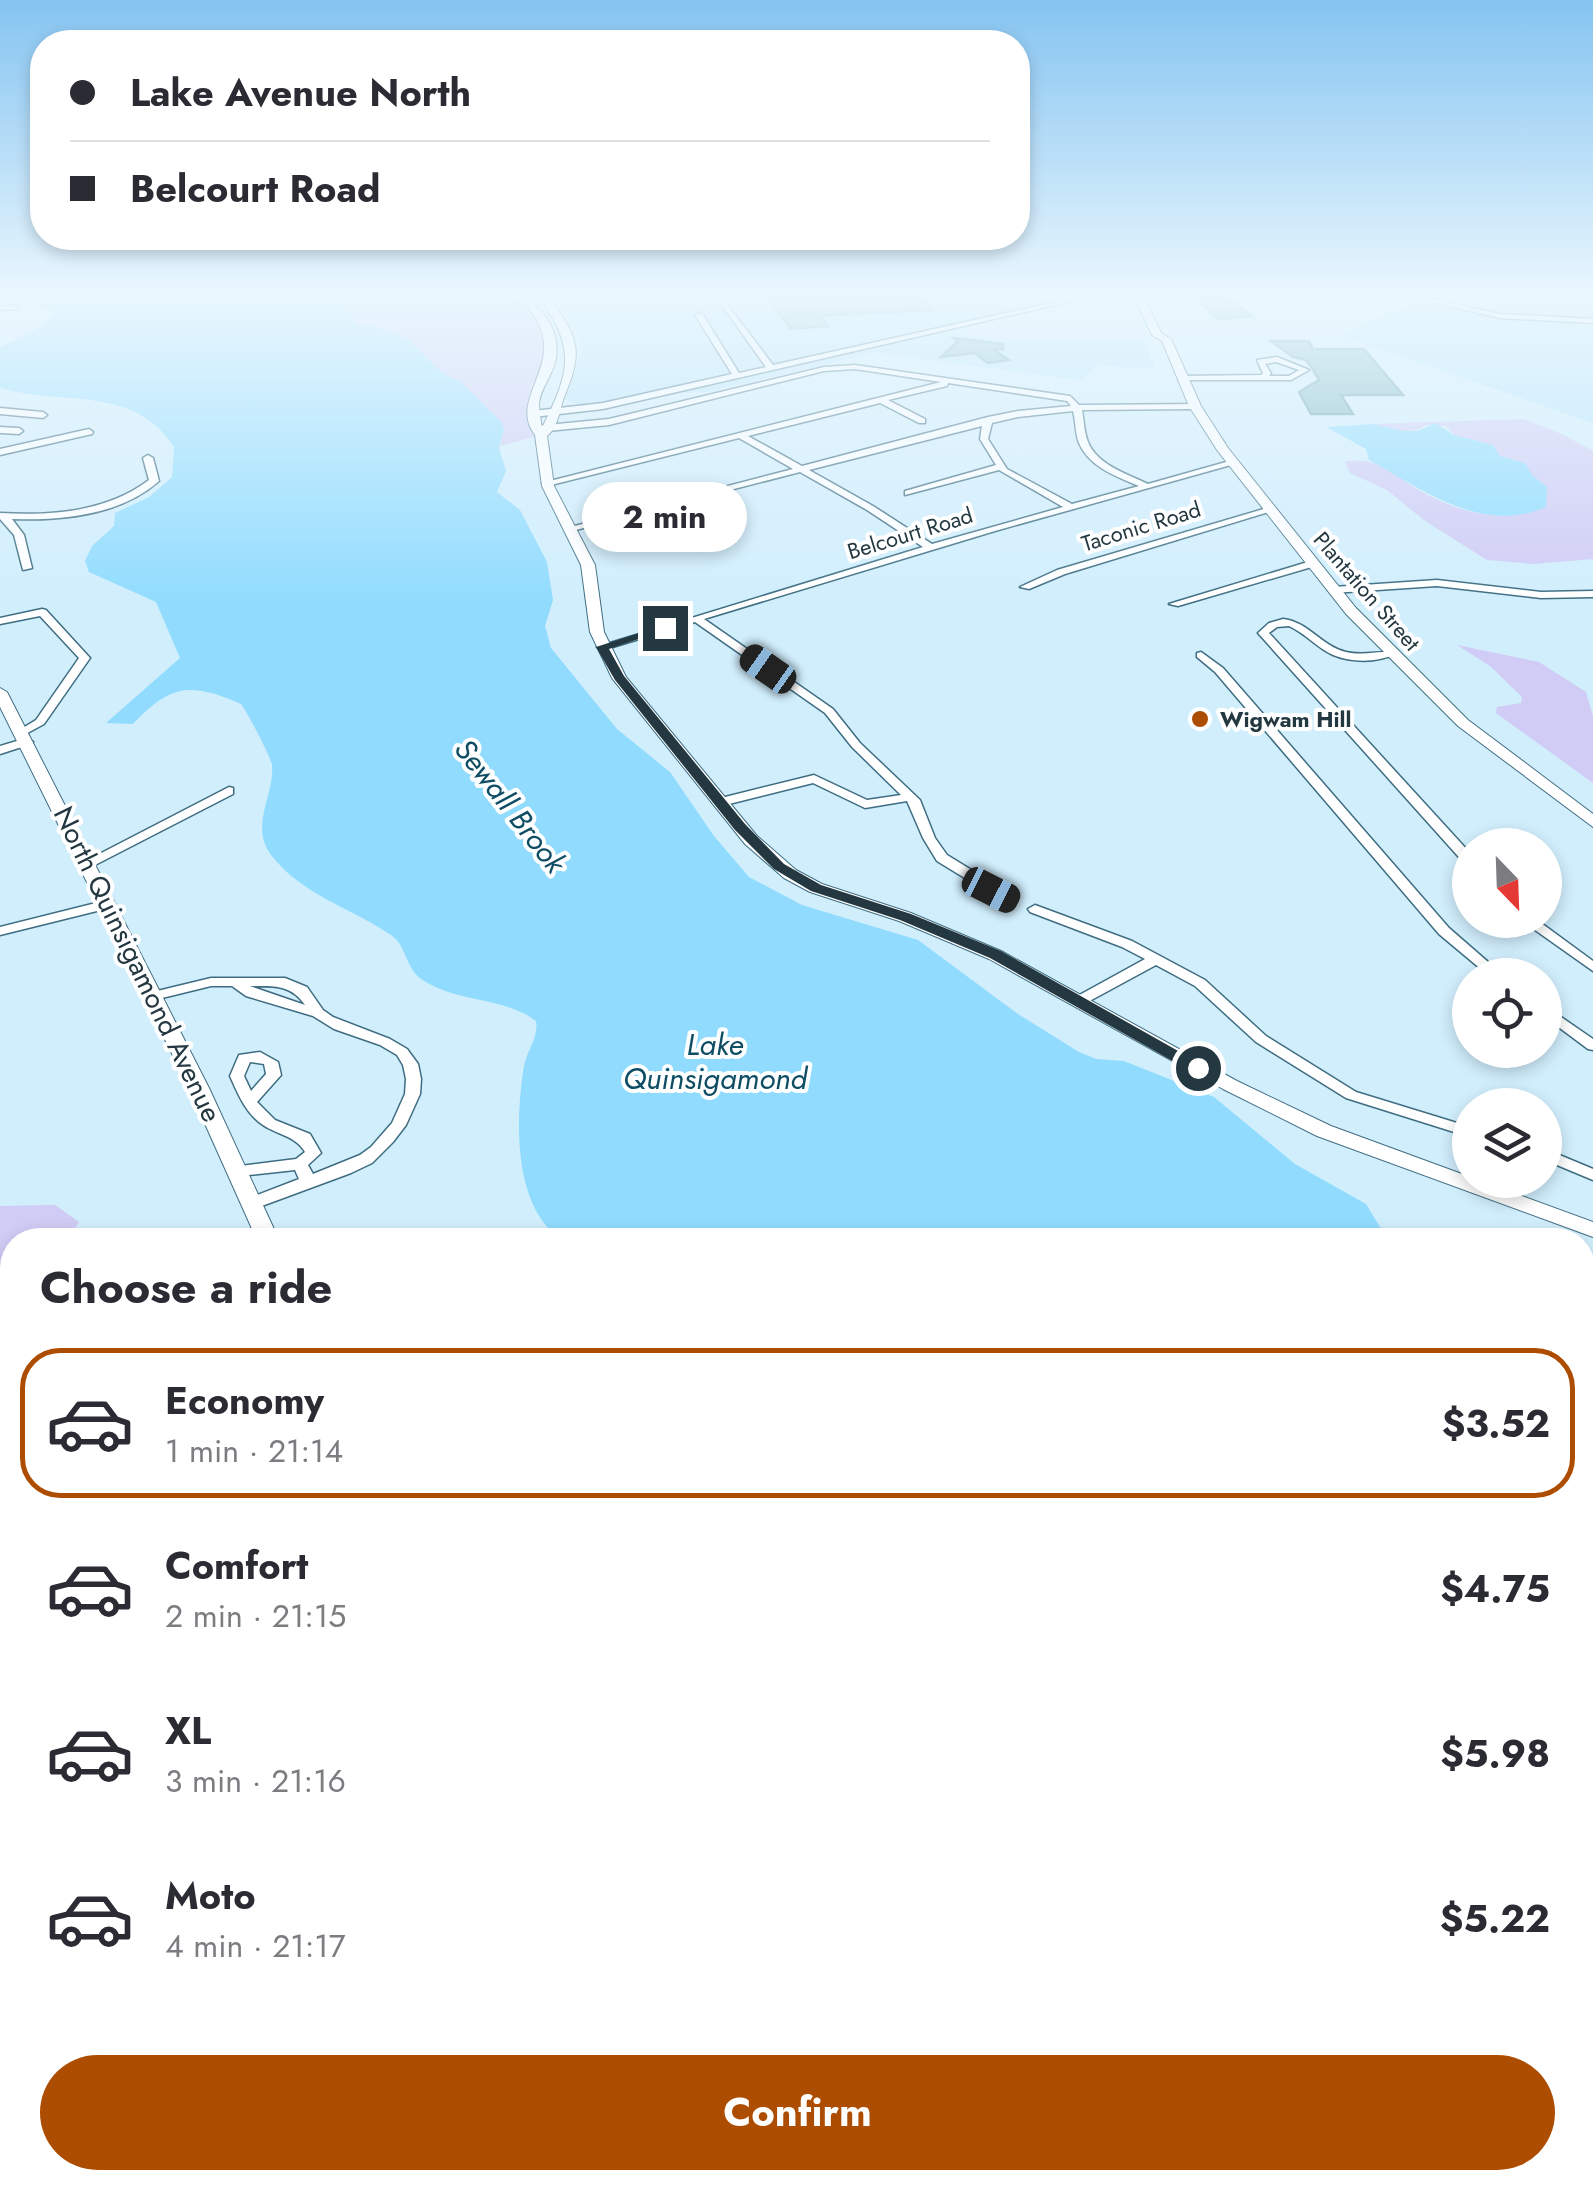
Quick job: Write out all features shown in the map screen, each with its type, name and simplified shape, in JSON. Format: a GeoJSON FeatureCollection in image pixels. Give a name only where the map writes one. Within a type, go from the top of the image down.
{"type":"FeatureCollection","features":[{"type":"Feature","properties":{"kind":"main road"},"geometry":{"type":"LineString","coordinates":[[534,398],[533,414],[542,431],[547,483],[588,564],[602,647],[619,678],[768,858],[802,881],[960,938],[1230,1086],[1324,1131],[1592,1228]]}},
{"type":"Feature","properties":{"kind":"main road"},"geometry":{"type":"LineString","coordinates":[[542,431],[558,398]]}},
{"type":"Feature","properties":{"kind":"main road","name":"Plantation Street"},"geometry":{"type":"LineString","coordinates":[[1191,398],[1232,463],[1311,564],[1390,654],[1462,723],[1593,822]]}},
{"type":"Feature","properties":{"kind":"main road","name":"North Quinsigamond Avenue"},"geometry":{"type":"LineString","coordinates":[[0,692],[154,996],[263,1228]]}},
{"type":"Feature","properties":{"kind":"street"},"geometry":{"type":"LineString","coordinates":[[560,398],[569,405],[597,407]]}},
{"type":"Feature","properties":{"kind":"street"},"geometry":{"type":"LineString","coordinates":[[533,414],[635,398]]}},
{"type":"Feature","properties":{"kind":"street"},"geometry":{"type":"LineString","coordinates":[[542,431],[608,422],[707,398]]}},
{"type":"Feature","properties":{"kind":"street"},"geometry":{"type":"LineString","coordinates":[[547,483],[887,398]]}},
{"type":"Feature","properties":{"kind":"street"},"geometry":{"type":"LineString","coordinates":[[1067,398],[1077,407],[1084,444],[1114,471],[1144,485]]}},
{"type":"Feature","properties":{"kind":"street"},"geometry":{"type":"LineString","coordinates":[[880,400],[922,421]]}},
{"type":"Feature","properties":{"kind":"street"},"geometry":{"type":"LineString","coordinates":[[572,528],[988,420],[1077,407],[1195,406]]}},
{"type":"Feature","properties":{"kind":"street"},"geometry":{"type":"LineString","coordinates":[[0,410],[43,415]]}},
{"type":"Feature","properties":{"kind":"street"},"geometry":{"type":"LineString","coordinates":[[988,420],[984,439],[1001,466],[1011,476],[1070,507]]}},
{"type":"Feature","properties":{"kind":"street"},"geometry":{"type":"LineString","coordinates":[[0,430],[18,431]]}},
{"type":"Feature","properties":{"kind":"street"},"geometry":{"type":"LineString","coordinates":[[0,452],[89,432]]}},
{"type":"Feature","properties":{"kind":"street"},"geometry":{"type":"LineString","coordinates":[[740,435],[930,547]]}},
{"type":"Feature","properties":{"kind":"street"},"geometry":{"type":"LineString","coordinates":[[2,516],[60,516],[138,492],[154,481],[148,458]]}},
{"type":"Feature","properties":{"kind":"street","name":"Belcourt Road"},"geometry":{"type":"LineString","coordinates":[[602,647],[930,547],[1232,463]]}},
{"type":"Feature","properties":{"kind":"street"},"geometry":{"type":"LineString","coordinates":[[908,493],[1001,466]]}},
{"type":"Feature","properties":{"kind":"street","name":"Taconic Road"},"geometry":{"type":"LineString","coordinates":[[1026,587],[1062,572],[1270,510]]}},
{"type":"Feature","properties":{"kind":"street"},"geometry":{"type":"LineString","coordinates":[[2,516],[19,535],[27,568]]}},
{"type":"Feature","properties":{"kind":"street"},"geometry":{"type":"LineString","coordinates":[[1174,604],[1311,564]]}},
{"type":"Feature","properties":{"kind":"street"},"geometry":{"type":"LineString","coordinates":[[1331,587],[1448,584],[1540,595],[1593,594]]}},
{"type":"Feature","properties":{"kind":"street"},"geometry":{"type":"LineString","coordinates":[[0,621],[42,612],[85,658],[40,722],[24,738],[0,750]]}},
{"type":"Feature","properties":{"kind":"street"},"geometry":{"type":"LineString","coordinates":[[696,619],[835,716],[856,745],[920,809],[929,838],[942,858],[1009,899]]}},
{"type":"Feature","properties":{"kind":"street"},"geometry":{"type":"LineString","coordinates":[[1390,654],[1343,655],[1330,650],[1310,630],[1294,624],[1270,627],[1263,633],[1452,842]]}},
{"type":"Feature","properties":{"kind":"street"},"geometry":{"type":"LineString","coordinates":[[1201,655],[1220,670],[1444,930],[1476,958]]}},
{"type":"Feature","properties":{"kind":"street"},"geometry":{"type":"LineString","coordinates":[[721,802],[814,778],[865,804],[910,797]]}},
{"type":"Feature","properties":{"kind":"street"},"geometry":{"type":"LineString","coordinates":[[88,863],[230,791]]}},
{"type":"Feature","properties":{"kind":"street"},"geometry":{"type":"LineString","coordinates":[[0,931],[108,904]]}},
{"type":"Feature","properties":{"kind":"street"},"geometry":{"type":"LineString","coordinates":[[1034,909],[1156,958],[1213,993],[1270,1046],[1351,1095],[1452,1126]]}},
{"type":"Feature","properties":{"kind":"street"},"geometry":{"type":"LineString","coordinates":[[1552,938],[1593,968]]}},
{"type":"Feature","properties":{"kind":"street"},"geometry":{"type":"LineString","coordinates":[[1079,1001],[1156,958]]}},
{"type":"Feature","properties":{"kind":"street"},"geometry":{"type":"LineString","coordinates":[[154,996],[212,982],[292,984],[309,997],[318,1013],[339,1028],[396,1047],[405,1054],[414,1076],[407,1110],[378,1150],[349,1168],[253,1203]]}},
{"type":"Feature","properties":{"kind":"street"},"geometry":{"type":"LineString","coordinates":[[1562,1023],[1593,1046]]}},
{"type":"Feature","properties":{"kind":"street"},"geometry":{"type":"LineString","coordinates":[[238,1171],[300,1164],[313,1153],[310,1141],[266,1124],[251,1100]]}},
{"type":"Feature","properties":{"kind":"street"},"geometry":{"type":"LineString","coordinates":[[1562,1161],[1593,1175]]}},
{"type":"Feature","properties":{"kind":"street"},"geometry":{"type":"LineString","coordinates":[[300,1164],[308,1181]]}},
{"type":"Feature","properties":{"kind":"shaded area"},"geometry":{"type":"Polygon","coordinates":[[[476,398],[534,398],[541,435],[500,446],[504,429],[476,398]]]}},
{"type":"Feature","properties":{"kind":"shaded area"},"geometry":{"type":"Polygon","coordinates":[[[649,398],[580,414],[577,405],[565,399],[649,398]]]}},
{"type":"Feature","properties":{"kind":"shaded area"},"geometry":{"type":"Polygon","coordinates":[[[1521,398],[1593,398],[1593,423],[1521,398]]]}},
{"type":"Feature","properties":{"kind":"shaded area"},"geometry":{"type":"Polygon","coordinates":[[[1524,419],[1593,451],[1593,559],[1534,564],[1487,560],[1425,521],[1387,490],[1350,473],[1345,462],[1364,461],[1380,466],[1457,508],[1492,515],[1528,513],[1545,507],[1525,463],[1499,456],[1493,445],[1454,435],[1446,426],[1426,425],[1407,431],[1373,424],[1524,419]]]}},
{"type":"Feature","properties":{"kind":"shaded area"},"geometry":{"type":"Polygon","coordinates":[[[1457,645],[1539,662],[1586,692],[1593,716],[1593,783],[1496,713],[1497,707],[1521,703],[1522,697],[1490,666],[1457,645]]]}},
{"type":"Feature","properties":{"kind":"shaded area"},"geometry":{"type":"Polygon","coordinates":[[[55,1205],[79,1222],[75,1228],[0,1228],[0,1206],[55,1205]]]}},
{"type":"Feature","properties":{"kind":"water","name":"Lake Quinsigamond"},"geometry":{"type":"Polygon","coordinates":[[[69,398],[477,398],[504,429],[499,448],[506,471],[497,492],[520,510],[547,562],[553,600],[545,626],[551,648],[617,729],[670,772],[714,836],[749,877],[802,905],[918,940],[1018,1014],[1079,1052],[1096,1059],[1124,1061],[1214,1097],[1295,1164],[1366,1204],[1381,1228],[549,1228],[532,1202],[525,1180],[519,1132],[521,1086],[536,1021],[509,1007],[449,992],[421,979],[391,935],[312,891],[284,869],[271,855],[262,832],[272,765],[241,704],[208,692],[182,691],[159,701],[133,724],[106,723],[180,658],[156,602],[89,572],[85,561],[92,546],[114,526],[115,513],[149,497],[172,477],[174,447],[158,427],[139,414],[69,398]]]}},
{"type":"Feature","properties":{"kind":"water"},"geometry":{"type":"Polygon","coordinates":[[[1435,423],[1454,435],[1493,445],[1500,456],[1525,463],[1547,487],[1546,507],[1498,516],[1453,505],[1369,460],[1366,449],[1326,427],[1373,424],[1418,431],[1435,423]]]}},
{"type":"Feature","properties":{"kind":"building"},"geometry":{"type":"Polygon","coordinates":[[[1302,398],[1343,398],[1353,414],[1311,414],[1302,398]]]}},
{"type":"Feature","properties":{"kind":"place","name":"Wigwam Hill"},"geometry":{"type":"Point","coordinates":[1200,719]}},
{"type":"Feature","properties":{"kind":"route"},"geometry":{"type":"LineString","coordinates":[[665,628],[602,647],[619,678],[768,858],[816,888],[906,917],[996,954],[1198,1068]]}},
{"type":"Feature","properties":{"kind":"water label","name":"Sewall Brook"},"geometry":{"type":"Point","coordinates":[510,806]}}]}
